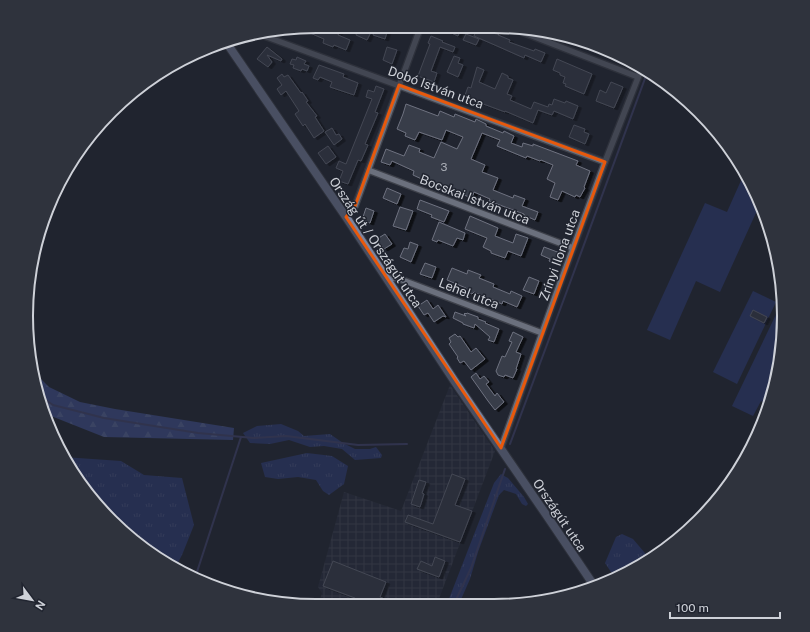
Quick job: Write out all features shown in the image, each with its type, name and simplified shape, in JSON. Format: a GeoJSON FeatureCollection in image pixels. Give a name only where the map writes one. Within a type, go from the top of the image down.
{"type":"FeatureCollection","features":[{"type":"Feature","properties":{"kind":"main road","name":"Ország út / Országút utca"},"geometry":{"type":"LineString","coordinates":[[229,47],[346,217],[503,452]]}},
{"type":"Feature","properties":{"kind":"main road","name":"Országút utca"},"geometry":{"type":"LineString","coordinates":[[503,452],[590,582]]}},
{"type":"Feature","properties":{"kind":"street"},"geometry":{"type":"LineString","coordinates":[[346,217],[355,206],[418,33]]}},
{"type":"Feature","properties":{"kind":"street"},"geometry":{"type":"LineString","coordinates":[[530,35],[638,76]]}},
{"type":"Feature","properties":{"kind":"street","name":"Dobó István utca"},"geometry":{"type":"LineString","coordinates":[[267,37],[605,162]]}},
{"type":"Feature","properties":{"kind":"street","name":"Zrínyi Ilona utca"},"geometry":{"type":"LineString","coordinates":[[503,452],[542,333],[639,73]]}},
{"type":"Feature","properties":{"kind":"street","name":"Bocskai István utca"},"geometry":{"type":"LineString","coordinates":[[368,170],[573,248]]}},
{"type":"Feature","properties":{"kind":"street","name":"Lehel utca"},"geometry":{"type":"LineString","coordinates":[[388,280],[397,278],[542,333]]}},
{"type":"Feature","properties":{"kind":"highlighted area"},"geometry":{"type":"Polygon","coordinates":[[[399,85],[605,162],[501,448],[346,217],[355,206],[399,85]]]}},
{"type":"Feature","properties":{"kind":"shaded area"},"geometry":{"type":"Polygon","coordinates":[[[450,385],[495,451],[439,599],[320,599],[322,593],[318,587],[344,492],[401,511],[450,385]]]}},
{"type":"Feature","properties":{"kind":"green space"},"geometry":{"type":"Polygon","coordinates":[[[741,179],[757,212],[720,292],[696,281],[670,340],[647,330],[705,203],[727,212],[741,179]]]}},
{"type":"Feature","properties":{"kind":"green space"},"geometry":{"type":"Polygon","coordinates":[[[753,291],[776,302],[737,384],[713,372],[753,291]]]}},
{"type":"Feature","properties":{"kind":"green space"},"geometry":{"type":"Polygon","coordinates":[[[777,313],[775,353],[772,371],[763,402],[761,401],[753,416],[732,406],[777,313]]]}},
{"type":"Feature","properties":{"kind":"green space"},"geometry":{"type":"Polygon","coordinates":[[[40,378],[49,387],[80,402],[234,428],[233,440],[104,437],[52,416],[40,378]]]}},
{"type":"Feature","properties":{"kind":"green space"},"geometry":{"type":"Polygon","coordinates":[[[281,424],[298,431],[304,436],[330,434],[355,449],[370,449],[376,447],[382,455],[381,458],[355,460],[342,449],[324,446],[310,447],[289,440],[270,444],[250,443],[243,433],[257,426],[281,424]]]}},
{"type":"Feature","properties":{"kind":"green space"},"geometry":{"type":"Polygon","coordinates":[[[307,453],[332,456],[348,466],[344,484],[329,495],[323,491],[316,480],[298,477],[278,479],[265,477],[261,463],[307,453]]]}},
{"type":"Feature","properties":{"kind":"green space"},"geometry":{"type":"Polygon","coordinates":[[[71,458],[121,461],[144,475],[182,478],[194,525],[178,563],[144,541],[129,529],[103,503],[71,458]]]}},
{"type":"Feature","properties":{"kind":"green space"},"geometry":{"type":"Polygon","coordinates":[[[501,474],[508,478],[528,504],[526,506],[522,504],[516,494],[504,490],[499,495],[478,552],[470,579],[461,599],[449,599],[494,483],[501,474]]]}},
{"type":"Feature","properties":{"kind":"green space"},"geometry":{"type":"Polygon","coordinates":[[[622,534],[633,539],[646,554],[612,573],[605,563],[616,537],[622,534]]]}},
{"type":"Feature","properties":{"kind":"building"},"geometry":{"type":"Polygon","coordinates":[[[311,33],[339,33],[338,35],[350,40],[346,50],[334,45],[333,47],[323,43],[324,39],[311,33]]]}},
{"type":"Feature","properties":{"kind":"building"},"geometry":{"type":"Polygon","coordinates":[[[357,33],[370,34],[367,40],[356,35],[357,33]]]}},
{"type":"Feature","properties":{"kind":"building"},"geometry":{"type":"Polygon","coordinates":[[[374,33],[387,33],[385,39],[373,35],[374,33]]]}},
{"type":"Feature","properties":{"kind":"building"},"geometry":{"type":"Polygon","coordinates":[[[451,33],[459,33],[458,36],[451,33]]]}},
{"type":"Feature","properties":{"kind":"building"},"geometry":{"type":"Polygon","coordinates":[[[475,33],[499,33],[498,35],[510,40],[509,42],[534,51],[535,49],[545,53],[541,62],[525,55],[524,58],[474,36],[475,33]]]}},
{"type":"Feature","properties":{"kind":"building"},"geometry":{"type":"Polygon","coordinates":[[[466,34],[479,39],[476,45],[463,40],[466,34]]]}},
{"type":"Feature","properties":{"kind":"building"},"geometry":{"type":"Polygon","coordinates":[[[431,36],[455,47],[453,52],[440,47],[431,71],[437,73],[434,82],[418,76],[430,44],[428,43],[431,36]]]}},
{"type":"Feature","properties":{"kind":"building"},"geometry":{"type":"Polygon","coordinates":[[[267,47],[282,59],[281,61],[267,55],[272,62],[268,67],[257,59],[267,47]]]}},
{"type":"Feature","properties":{"kind":"building"},"geometry":{"type":"Polygon","coordinates":[[[387,47],[397,50],[392,64],[383,60],[387,47]]]}},
{"type":"Feature","properties":{"kind":"building"},"geometry":{"type":"Polygon","coordinates":[[[454,56],[460,58],[458,63],[463,65],[458,77],[447,72],[454,56]]]}},
{"type":"Feature","properties":{"kind":"building"},"geometry":{"type":"Polygon","coordinates":[[[297,57],[306,61],[304,64],[309,66],[307,71],[302,69],[301,71],[293,68],[294,65],[290,64],[292,59],[296,60],[297,57]]]}},
{"type":"Feature","properties":{"kind":"building"},"geometry":{"type":"Polygon","coordinates":[[[557,59],[592,74],[584,94],[565,86],[566,84],[563,83],[565,77],[553,70],[557,59]]]}},
{"type":"Feature","properties":{"kind":"building"},"geometry":{"type":"Polygon","coordinates":[[[319,65],[344,74],[343,77],[358,83],[354,95],[330,87],[332,82],[320,77],[318,80],[313,78],[319,65]]]}},
{"type":"Feature","properties":{"kind":"building"},"geometry":{"type":"Polygon","coordinates":[[[477,67],[484,70],[479,82],[495,89],[502,73],[508,76],[508,78],[513,80],[507,94],[512,96],[510,100],[531,109],[534,102],[548,107],[549,104],[552,105],[554,99],[565,103],[566,101],[578,106],[573,119],[554,111],[552,115],[538,110],[533,123],[505,111],[478,102],[479,101],[465,95],[468,87],[471,88],[477,67]]]}},
{"type":"Feature","properties":{"kind":"building"},"geometry":{"type":"Polygon","coordinates":[[[282,74],[284,77],[288,75],[301,93],[302,92],[308,101],[306,102],[317,116],[315,117],[324,131],[314,138],[305,124],[303,126],[295,114],[299,111],[286,91],[281,95],[277,89],[282,85],[277,78],[282,74]]]}},
{"type":"Feature","properties":{"kind":"building"},"geometry":{"type":"Polygon","coordinates":[[[611,82],[623,87],[614,108],[596,101],[600,90],[606,93],[611,82]]]}},
{"type":"Feature","properties":{"kind":"building"},"geometry":{"type":"Polygon","coordinates":[[[376,86],[384,89],[375,112],[378,113],[365,144],[368,145],[361,161],[358,160],[348,184],[339,181],[343,171],[336,168],[339,161],[346,164],[372,99],[366,97],[368,90],[374,92],[376,86]]]}},
{"type":"Feature","properties":{"kind":"building"},"geometry":{"type":"Polygon","coordinates":[[[406,104],[438,116],[440,111],[454,117],[455,114],[475,122],[476,119],[486,124],[486,126],[503,133],[504,131],[514,136],[511,143],[522,147],[523,143],[533,146],[533,144],[578,161],[576,165],[590,171],[584,187],[585,188],[580,197],[576,195],[575,197],[562,191],[558,200],[550,197],[555,183],[547,179],[553,165],[527,156],[526,158],[497,146],[500,140],[482,133],[471,159],[485,165],[482,172],[498,178],[493,190],[513,198],[514,195],[525,199],[522,206],[538,212],[535,220],[524,214],[489,201],[490,199],[474,192],[472,198],[426,181],[413,175],[414,171],[392,161],[390,165],[381,162],[386,149],[404,156],[409,145],[420,149],[419,152],[434,158],[441,142],[457,149],[463,137],[446,130],[442,140],[419,132],[415,140],[405,136],[406,133],[397,129],[406,104]]]}},
{"type":"Feature","properties":{"kind":"building"},"geometry":{"type":"Polygon","coordinates":[[[574,125],[585,129],[584,132],[589,134],[585,144],[569,137],[574,125]]]}},
{"type":"Feature","properties":{"kind":"building"},"geometry":{"type":"Polygon","coordinates":[[[332,128],[336,135],[339,134],[342,139],[334,145],[325,132],[332,128]]]}},
{"type":"Feature","properties":{"kind":"building"},"geometry":{"type":"Polygon","coordinates":[[[328,146],[336,157],[326,164],[318,153],[328,146]]]}},
{"type":"Feature","properties":{"kind":"building"},"geometry":{"type":"Polygon","coordinates":[[[387,188],[401,194],[397,204],[383,198],[387,188]]]}},
{"type":"Feature","properties":{"kind":"building"},"geometry":{"type":"Polygon","coordinates":[[[420,200],[449,211],[444,222],[417,209],[420,200]]]}},
{"type":"Feature","properties":{"kind":"building"},"geometry":{"type":"Polygon","coordinates":[[[400,207],[413,211],[406,230],[393,226],[400,207]]]}},
{"type":"Feature","properties":{"kind":"building"},"geometry":{"type":"Polygon","coordinates":[[[366,208],[374,211],[370,223],[362,220],[366,208]]]}},
{"type":"Feature","properties":{"kind":"building"},"geometry":{"type":"Polygon","coordinates":[[[470,216],[498,228],[495,236],[513,243],[516,234],[528,238],[521,256],[508,251],[505,258],[491,253],[491,251],[483,247],[487,238],[465,229],[470,216]]]}},
{"type":"Feature","properties":{"kind":"building"},"geometry":{"type":"Polygon","coordinates":[[[439,222],[465,233],[463,240],[457,238],[453,246],[438,240],[437,242],[432,240],[439,222]]]}},
{"type":"Feature","properties":{"kind":"building"},"geometry":{"type":"Polygon","coordinates":[[[385,234],[392,244],[384,249],[377,239],[385,234]]]}},
{"type":"Feature","properties":{"kind":"building"},"geometry":{"type":"Polygon","coordinates":[[[410,242],[418,245],[411,262],[400,257],[404,248],[408,249],[410,242]]]}},
{"type":"Feature","properties":{"kind":"building"},"geometry":{"type":"Polygon","coordinates":[[[544,247],[560,253],[555,264],[549,261],[550,259],[541,255],[544,247]]]}},
{"type":"Feature","properties":{"kind":"building"},"geometry":{"type":"Polygon","coordinates":[[[425,263],[436,267],[432,278],[420,274],[425,263]]]}},
{"type":"Feature","properties":{"kind":"building"},"geometry":{"type":"Polygon","coordinates":[[[452,268],[467,274],[468,270],[481,275],[479,278],[494,284],[493,287],[510,294],[511,291],[522,296],[517,307],[503,301],[502,304],[474,292],[472,294],[465,291],[466,288],[447,280],[452,268]]]}},
{"type":"Feature","properties":{"kind":"building"},"geometry":{"type":"Polygon","coordinates":[[[529,277],[539,281],[534,294],[523,290],[529,277]]]}},
{"type":"Feature","properties":{"kind":"building"},"geometry":{"type":"Polygon","coordinates":[[[427,300],[433,309],[438,305],[446,317],[443,316],[434,322],[428,313],[424,315],[418,306],[427,300]]]}},
{"type":"Feature","properties":{"kind":"building"},"geometry":{"type":"Polygon","coordinates":[[[753,310],[767,317],[764,323],[750,316],[753,310]]]}},
{"type":"Feature","properties":{"kind":"building"},"geometry":{"type":"Polygon","coordinates":[[[455,312],[466,316],[464,314],[467,313],[478,317],[478,319],[486,322],[485,323],[499,329],[494,342],[488,340],[490,337],[475,324],[474,328],[453,318],[455,312]]]}},
{"type":"Feature","properties":{"kind":"building"},"geometry":{"type":"Polygon","coordinates":[[[513,332],[523,337],[516,352],[521,354],[513,378],[505,375],[504,377],[498,375],[496,371],[502,356],[505,357],[512,342],[509,341],[513,332]]]}},
{"type":"Feature","properties":{"kind":"building"},"geometry":{"type":"Polygon","coordinates":[[[455,334],[458,337],[460,336],[471,352],[476,348],[485,359],[471,370],[464,361],[460,363],[457,358],[458,357],[449,344],[451,342],[449,338],[455,334]]]}},
{"type":"Feature","properties":{"kind":"building"},"geometry":{"type":"Polygon","coordinates":[[[476,373],[480,379],[484,376],[489,382],[486,384],[495,396],[497,393],[504,402],[495,410],[471,377],[476,373]]]}},
{"type":"Feature","properties":{"kind":"building"},"geometry":{"type":"Polygon","coordinates":[[[452,474],[465,479],[455,505],[472,511],[460,542],[405,522],[408,515],[433,524],[452,474]]]}},
{"type":"Feature","properties":{"kind":"building"},"geometry":{"type":"Polygon","coordinates":[[[419,480],[426,482],[422,493],[424,494],[420,507],[411,504],[419,480]]]}},
{"type":"Feature","properties":{"kind":"building"},"geometry":{"type":"Polygon","coordinates":[[[435,557],[445,561],[439,577],[417,569],[421,561],[432,566],[435,557]]]}},
{"type":"Feature","properties":{"kind":"building"},"geometry":{"type":"Polygon","coordinates":[[[333,561],[386,582],[380,597],[384,599],[354,599],[323,586],[333,561]]]}},
{"type":"Feature","properties":{"kind":"waterway"},"geometry":{"type":"LineString","coordinates":[[510,444],[645,77]]}},
{"type":"Feature","properties":{"kind":"waterway"},"geometry":{"type":"LineString","coordinates":[[46,400],[53,405],[104,418],[198,433],[254,438],[286,436],[358,445],[407,444]]}},
{"type":"Feature","properties":{"kind":"waterway"},"geometry":{"type":"LineString","coordinates":[[197,572],[241,437]]}},
{"type":"Feature","properties":{"kind":"waterway"},"geometry":{"type":"LineString","coordinates":[[456,599],[471,568],[505,469]]}}]}
